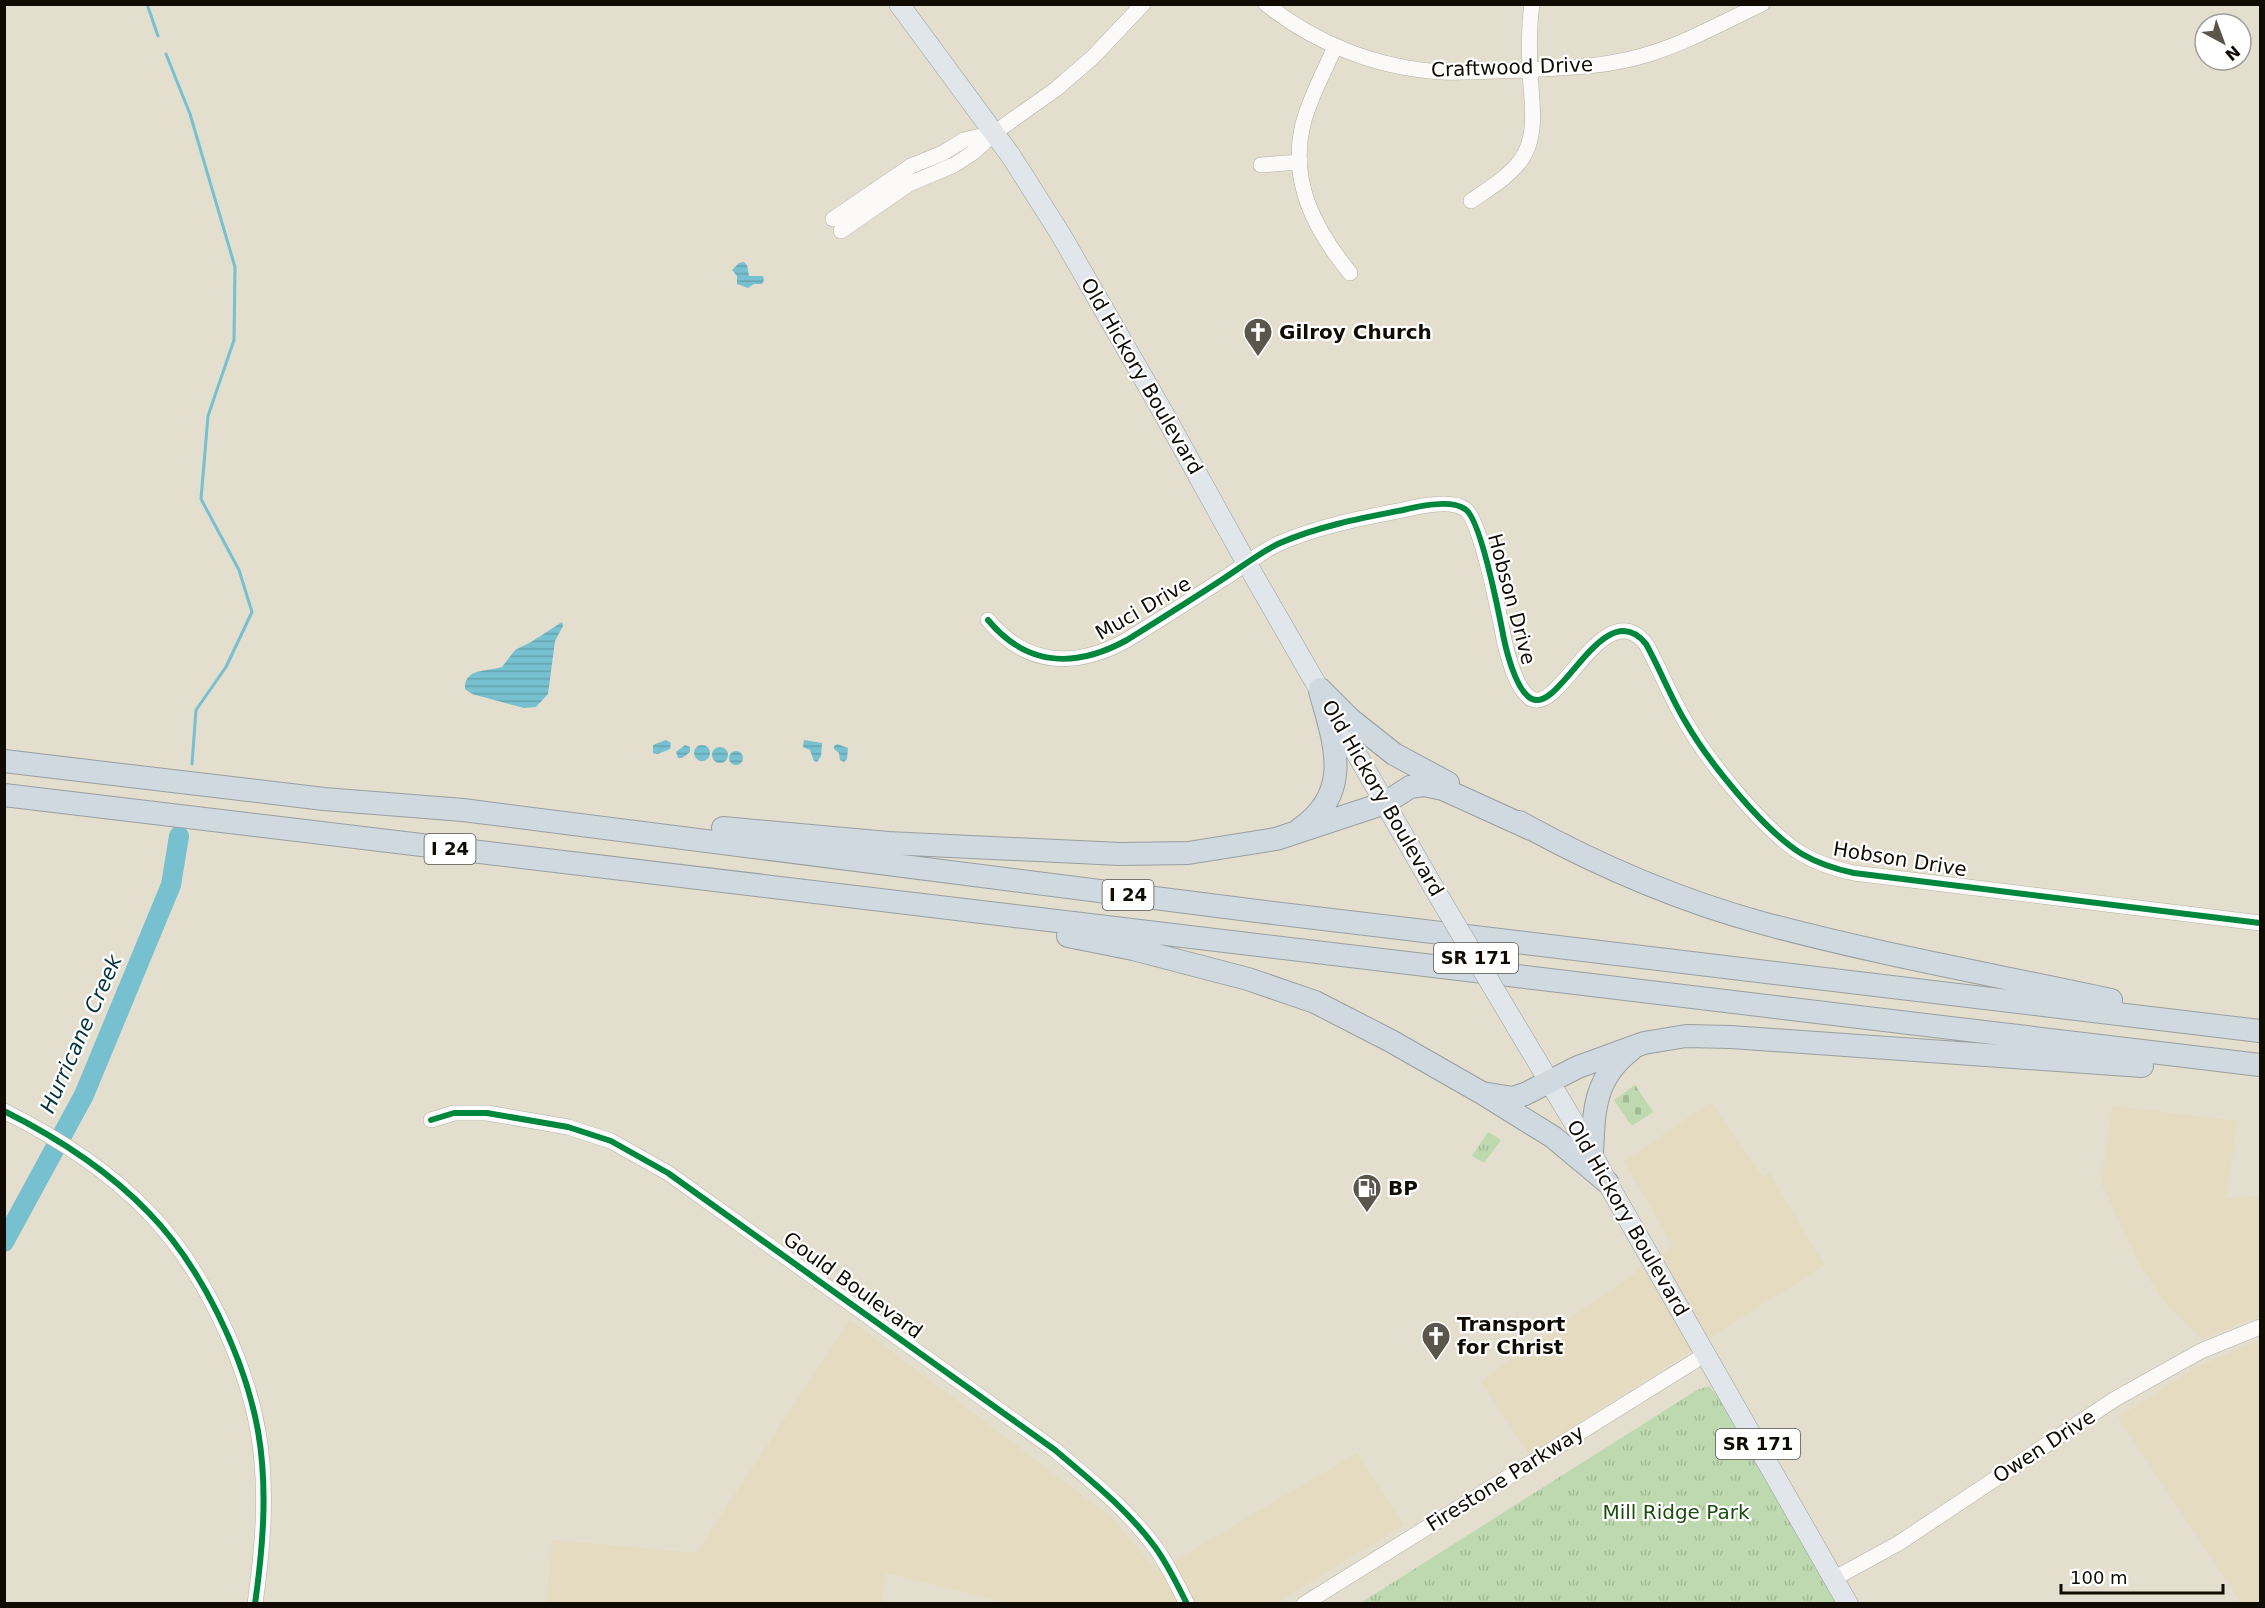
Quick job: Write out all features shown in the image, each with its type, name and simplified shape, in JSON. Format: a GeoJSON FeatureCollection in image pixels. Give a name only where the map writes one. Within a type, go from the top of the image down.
{"type":"FeatureCollection","features":[{"type":"Feature","properties":{"kind":"highway"},"geometry":{"type":"LineString","coordinates":[[1320,689],[1350,719],[1394,753],[1531,829]]}},
{"type":"Feature","properties":{"kind":"highway"},"geometry":{"type":"LineString","coordinates":[[1289,835],[1304,826],[1321,810],[1334,783],[1337,756],[1320,689]]}},
{"type":"Feature","properties":{"kind":"highway","name":"I 24"},"geometry":{"type":"LineString","coordinates":[[4,761],[324,799],[463,810],[1257,911],[2256,1031]]}},
{"type":"Feature","properties":{"kind":"highway"},"geometry":{"type":"LineString","coordinates":[[463,810],[567,812],[852,841],[1120,854],[1200,852],[1289,835],[1385,802],[1410,788],[1429,785],[1443,789],[1652,885],[1760,922],[1828,939],[2256,1031]]}},
{"type":"Feature","properties":{"kind":"highway","name":"I 24"},"geometry":{"type":"LineString","coordinates":[[4,795],[2260,1065]]}},
{"type":"Feature","properties":{"kind":"highway"},"geometry":{"type":"LineString","coordinates":[[896,902],[1133,949],[1248,979],[1315,1002],[1391,1041],[1482,1093],[1553,1137],[1606,1182]]}},
{"type":"Feature","properties":{"kind":"highway"},"geometry":{"type":"LineString","coordinates":[[1482,1093],[1513,1098],[1525,1095],[1578,1066],[1644,1043],[1686,1036],[1731,1037],[2260,1074]]}},
{"type":"Feature","properties":{"kind":"highway"},"geometry":{"type":"LineString","coordinates":[[1592,1153],[1596,1101],[1601,1085],[1617,1062],[1644,1043]]}},
{"type":"Feature","properties":{"kind":"main road","name":"Old Hickory Boulevard"},"geometry":{"type":"LineString","coordinates":[[899,4],[994,133],[1071,251],[1247,564],[1592,1153],[1606,1182],[1848,1604]]}},
{"type":"Feature","properties":{"kind":"street"},"geometry":{"type":"LineString","coordinates":[[837,225],[911,166],[938,155],[964,140],[994,133],[1074,74],[1106,46],[1143,4]]}},
{"type":"Feature","properties":{"kind":"street","name":"Craftwood Drive"},"geometry":{"type":"LineString","coordinates":[[1266,4],[1297,26],[1335,47],[1379,62],[1425,70],[1459,72],[1598,66],[1643,56],[1676,44],[1762,4]]}},
{"type":"Feature","properties":{"kind":"street"},"geometry":{"type":"LineString","coordinates":[[1471,201],[1509,173],[1528,149],[1532,135],[1530,70],[1532,4]]}},
{"type":"Feature","properties":{"kind":"street"},"geometry":{"type":"LineString","coordinates":[[1335,47],[1306,116],[1301,136],[1300,162],[1304,192],[1316,225],[1350,273]]}},
{"type":"Feature","properties":{"kind":"street"},"geometry":{"type":"LineString","coordinates":[[1261,165],[1300,162]]}},
{"type":"Feature","properties":{"kind":"street","name":"Hobson Drive"},"geometry":{"type":"LineString","coordinates":[[1247,564],[1280,543],[1343,522],[1434,504],[1463,507],[1471,516],[1483,550],[1513,670],[1529,697],[1538,700],[1547,697],[1592,649],[1606,638],[1622,631],[1635,634],[1646,644],[1677,708],[1702,748],[1765,823],[1789,845],[1809,858],[1826,866],[1854,873],[2260,923]]}},
{"type":"Feature","properties":{"kind":"street","name":"Muci Drive"},"geometry":{"type":"LineString","coordinates":[[988,620],[1011,642],[1040,656],[1067,660],[1087,657],[1127,640],[1247,564]]}},
{"type":"Feature","properties":{"kind":"street"},"geometry":{"type":"LineString","coordinates":[[4,1111],[67,1146],[123,1189],[149,1213],[165,1231],[200,1282],[216,1311],[250,1398],[260,1447],[263,1520],[255,1604]]}},
{"type":"Feature","properties":{"kind":"street","name":"Gould Boulevard"},"geometry":{"type":"LineString","coordinates":[[431,1120],[454,1113],[487,1113],[568,1127],[611,1141],[668,1173],[1055,1450],[1092,1481],[1141,1529],[1161,1557],[1187,1604]]}},
{"type":"Feature","properties":{"kind":"street","name":"Owen Drive"},"geometry":{"type":"LineString","coordinates":[[1835,1578],[1899,1543],[2123,1394],[2201,1352],[2260,1327]]}},
{"type":"Feature","properties":{"kind":"street","name":"Firestone Parkway"},"geometry":{"type":"LineString","coordinates":[[1304,1604],[1706,1354]]}},
{"type":"Feature","properties":{"kind":"shaded area"},"geometry":{"type":"Polygon","coordinates":[[[1711,1102],[1763,1177],[1769,1173],[1824,1265],[1529,1455],[1481,1381],[1673,1246],[1624,1161],[1711,1102]]]}},
{"type":"Feature","properties":{"kind":"shaded area"},"geometry":{"type":"Polygon","coordinates":[[[2112,1106],[2238,1121],[2226,1199],[2260,1195],[2260,1318],[2202,1339],[2166,1304],[2139,1264],[2101,1182],[2112,1106]]]}},
{"type":"Feature","properties":{"kind":"shaded area"},"geometry":{"type":"Polygon","coordinates":[[[850,1320],[1112,1518],[1157,1571],[1357,1453],[1404,1525],[1276,1603],[1008,1603],[886,1573],[882,1603],[546,1604],[552,1540],[696,1553],[850,1320]]]}},
{"type":"Feature","properties":{"kind":"shaded area"},"geometry":{"type":"Polygon","coordinates":[[[2260,1340],[2260,1603],[2241,1603],[2118,1417],[2195,1368],[2260,1340]]]}},
{"type":"Feature","properties":{"kind":"green space"},"geometry":{"type":"Polygon","coordinates":[[[1635,1085],[1653,1112],[1632,1126],[1614,1100],[1635,1085]]]}},
{"type":"Feature","properties":{"kind":"green space"},"geometry":{"type":"Polygon","coordinates":[[[1488,1132],[1501,1140],[1484,1163],[1472,1156],[1488,1132]]]}},
{"type":"Feature","properties":{"kind":"green space","name":"Mill Ridge Park"},"geometry":{"type":"Polygon","coordinates":[[[1709,1386],[1723,1403],[1840,1604],[1359,1604],[1697,1390],[1709,1386]]]}},
{"type":"Feature","properties":{"kind":"water"},"geometry":{"type":"Polygon","coordinates":[[[744,262],[747,265],[749,276],[763,276],[762,284],[754,284],[748,288],[737,284],[737,276],[732,270],[739,263],[744,262]]]}},
{"type":"Feature","properties":{"kind":"water"},"geometry":{"type":"Polygon","coordinates":[[[562,622],[563,626],[555,641],[548,694],[536,707],[524,708],[472,694],[465,689],[468,677],[472,674],[502,667],[515,650],[562,622]]]}},
{"type":"Feature","properties":{"kind":"water"},"geometry":{"type":"Polygon","coordinates":[[[666,740],[671,743],[670,749],[658,754],[653,753],[653,745],[666,740]]]}},
{"type":"Feature","properties":{"kind":"water"},"geometry":{"type":"Polygon","coordinates":[[[804,740],[822,743],[821,756],[817,762],[814,761],[810,750],[803,747],[804,740]]]}},
{"type":"Feature","properties":{"kind":"water"},"geometry":{"type":"Polygon","coordinates":[[[837,744],[848,748],[847,759],[844,762],[840,760],[839,753],[834,749],[837,744]]]}},
{"type":"Feature","properties":{"kind":"water"},"geometry":{"type":"Polygon","coordinates":[[[685,745],[690,747],[690,752],[678,758],[676,752],[685,745]]]}},
{"type":"Feature","properties":{"kind":"water"},"geometry":{"type":"Polygon","coordinates":[[[699,745],[705,745],[710,753],[708,759],[699,761],[694,756],[694,750],[699,745]]]}},
{"type":"Feature","properties":{"kind":"water"},"geometry":{"type":"Polygon","coordinates":[[[720,747],[728,755],[720,763],[712,755],[720,747]]]}},
{"type":"Feature","properties":{"kind":"water"},"geometry":{"type":"Polygon","coordinates":[[[736,751],[741,753],[743,758],[741,763],[736,765],[731,763],[729,758],[731,753],[736,751]]]}},
{"type":"Feature","properties":{"kind":"waterway"},"geometry":{"type":"LineString","coordinates":[[147,4],[158,36]]}},
{"type":"Feature","properties":{"kind":"waterway"},"geometry":{"type":"LineString","coordinates":[[166,54],[190,114],[235,267],[234,340],[208,416],[201,499],[239,570],[252,612],[226,667],[196,710],[192,764]]}},
{"type":"Feature","properties":{"kind":"waterway","name":"Hurricane Creek"},"geometry":{"type":"LineString","coordinates":[[4,1242],[84,1095],[171,885],[179,836]]}},
{"type":"Feature","properties":{"kind":"cycle path"},"geometry":{"type":"LineString","coordinates":[[988,620],[1003,636],[1019,647],[1036,654],[1053,658],[1089,655],[1127,640],[1280,543],[1325,527],[1372,516],[1435,504],[1452,504],[1465,509],[1477,529],[1488,565],[1508,657],[1516,678],[1526,694],[1532,699],[1544,699],[1599,642],[1615,633],[1630,632],[1646,644],[1685,721],[1707,755],[1754,812],[1787,843],[1808,858],[1854,873],[2260,923]]}},
{"type":"Feature","properties":{"kind":"cycle path"},"geometry":{"type":"LineString","coordinates":[[4,1111],[44,1132],[81,1156],[133,1197],[168,1235],[186,1259],[218,1314],[243,1374],[252,1403],[261,1452],[264,1496],[255,1604]]}},
{"type":"Feature","properties":{"kind":"cycle path"},"geometry":{"type":"LineString","coordinates":[[431,1120],[454,1113],[487,1113],[568,1127],[611,1141],[668,1173],[1055,1450],[1108,1495],[1144,1533],[1164,1561],[1187,1604]]}},
{"type":"Feature","properties":{"kind":"place","name":"Gilroy Church"},"geometry":{"type":"Point","coordinates":[1258,358]}},
{"type":"Feature","properties":{"kind":"place","name":"BP"},"geometry":{"type":"Point","coordinates":[1367,1214]}},
{"type":"Feature","properties":{"kind":"place","name":"Transport for Christ"},"geometry":{"type":"Point","coordinates":[1436,1362]}}]}
